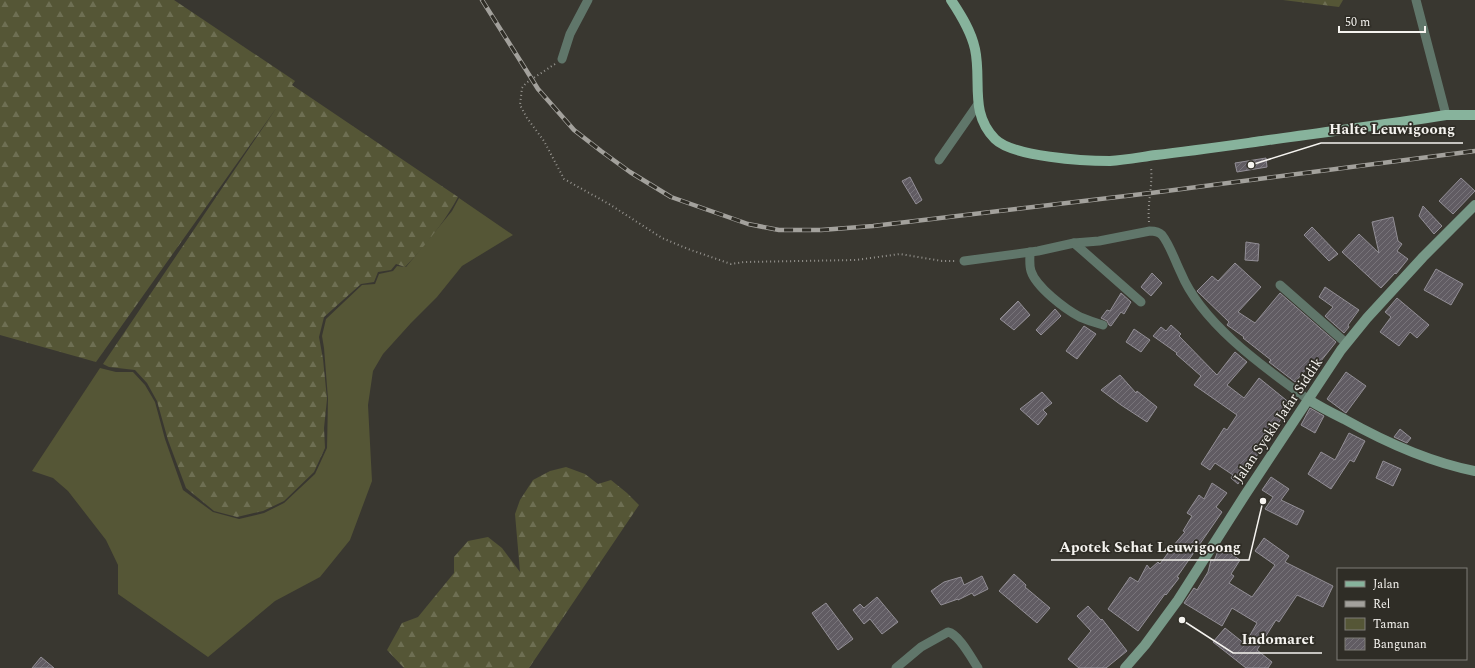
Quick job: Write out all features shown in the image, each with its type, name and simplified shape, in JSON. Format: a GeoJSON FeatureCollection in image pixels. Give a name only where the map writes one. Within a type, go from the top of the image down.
{"type":"FeatureCollection","features":[{"type":"Feature","properties":{"kind":"main road"},"geometry":{"type":"LineString","coordinates":[[951,0],[963,19],[974,48],[978,74],[978,104],[986,126],[995,139],[1003,146],[1015,150],[1083,160],[1112,161],[1446,115],[1475,115]]}},
{"type":"Feature","properties":{"kind":"main road","name":"Jalan Syekh Jafar Siddik"},"geometry":{"type":"LineString","coordinates":[[1125,668],[1145,645],[1178,600],[1245,495],[1346,343],[1423,257],[1475,205]]}},
{"type":"Feature","properties":{"kind":"main road"},"geometry":{"type":"LineString","coordinates":[[1309,400],[1370,434],[1404,449],[1442,463],[1475,471]]}},
{"type":"Feature","properties":{"kind":"street"},"geometry":{"type":"LineString","coordinates":[[562,58],[570,34],[588,0]]}},
{"type":"Feature","properties":{"kind":"street"},"geometry":{"type":"LineString","coordinates":[[1416,0],[1446,115]]}},
{"type":"Feature","properties":{"kind":"street"},"geometry":{"type":"LineString","coordinates":[[939,160],[978,104]]}},
{"type":"Feature","properties":{"kind":"street"},"geometry":{"type":"LineString","coordinates":[[964,261],[1030,252],[1074,243],[1099,241],[1150,231],[1158,233],[1162,235],[1172,253],[1186,286],[1192,296],[1209,316],[1258,363],[1309,400]]}},
{"type":"Feature","properties":{"kind":"street"},"geometry":{"type":"LineString","coordinates":[[1074,243],[1141,302]]}},
{"type":"Feature","properties":{"kind":"street"},"geometry":{"type":"LineString","coordinates":[[1030,252],[1031,272],[1041,286],[1055,300],[1080,317],[1103,325]]}},
{"type":"Feature","properties":{"kind":"street"},"geometry":{"type":"LineString","coordinates":[[1280,285],[1346,343]]}},
{"type":"Feature","properties":{"kind":"street"},"geometry":{"type":"LineString","coordinates":[[896,668],[921,647],[948,632],[954,634],[959,640],[978,668]]}},
{"type":"Feature","properties":{"kind":"path"},"geometry":{"type":"LineString","coordinates":[[562,58],[550,68],[526,83],[522,88],[520,105],[526,118],[544,141],[566,180],[609,204],[662,238],[731,264],[744,262],[856,260],[900,254],[942,261],[964,261]]}},
{"type":"Feature","properties":{"kind":"path"},"geometry":{"type":"LineString","coordinates":[[1150,156],[1152,188],[1148,207],[1150,231]]}},
{"type":"Feature","properties":{"kind":"green space"},"geometry":{"type":"Polygon","coordinates":[[[0,0],[174,0],[295,81],[292,85],[458,197],[434,234],[405,267],[396,264],[391,270],[378,272],[374,282],[361,284],[324,317],[319,337],[327,399],[324,428],[325,448],[314,472],[284,501],[263,511],[237,517],[214,511],[186,488],[168,440],[157,401],[147,383],[135,370],[109,367],[103,364],[277,107],[96,362],[0,335],[0,0]]]}},
{"type":"Feature","properties":{"kind":"green space"},"geometry":{"type":"Polygon","coordinates":[[[1283,0],[1343,0],[1339,7],[1283,0]]]}},
{"type":"Feature","properties":{"kind":"green space"},"geometry":{"type":"Polygon","coordinates":[[[459,198],[513,235],[462,266],[437,297],[383,354],[373,371],[368,405],[372,481],[350,540],[320,577],[275,601],[208,657],[118,594],[118,565],[106,540],[68,491],[53,478],[32,471],[100,368],[116,372],[133,372],[145,385],[155,402],[165,439],[183,490],[213,512],[239,519],[264,513],[284,503],[315,474],[327,448],[328,399],[322,336],[326,319],[362,285],[375,284],[379,274],[393,271],[397,266],[406,267],[452,211],[459,198]]]}},
{"type":"Feature","properties":{"kind":"green space"},"geometry":{"type":"Polygon","coordinates":[[[566,467],[585,474],[598,484],[611,480],[639,505],[529,668],[404,668],[387,650],[402,623],[418,617],[454,573],[454,557],[468,541],[488,537],[502,548],[520,572],[515,514],[520,500],[533,480],[550,471],[566,467]]]}},
{"type":"Feature","properties":{"kind":"building"},"geometry":{"type":"Polygon","coordinates":[[[1266,158],[1267,167],[1237,172],[1235,163],[1266,158]]]}},
{"type":"Feature","properties":{"kind":"building"},"geometry":{"type":"Polygon","coordinates":[[[910,177],[922,200],[916,204],[902,181],[910,177]]]}},
{"type":"Feature","properties":{"kind":"building"},"geometry":{"type":"Polygon","coordinates":[[[1461,178],[1475,191],[1453,214],[1439,201],[1461,178]]]}},
{"type":"Feature","properties":{"kind":"building"},"geometry":{"type":"Polygon","coordinates":[[[1423,206],[1442,226],[1434,234],[1419,216],[1423,206]]]}},
{"type":"Feature","properties":{"kind":"building"},"geometry":{"type":"Polygon","coordinates":[[[1393,217],[1398,241],[1402,244],[1397,251],[1408,259],[1396,274],[1395,273],[1381,288],[1342,252],[1359,234],[1379,253],[1372,222],[1393,217]]]}},
{"type":"Feature","properties":{"kind":"building"},"geometry":{"type":"Polygon","coordinates":[[[1312,227],[1338,254],[1329,261],[1304,235],[1312,227]]]}},
{"type":"Feature","properties":{"kind":"building"},"geometry":{"type":"Polygon","coordinates":[[[1246,242],[1259,244],[1258,261],[1245,260],[1246,242]]]}},
{"type":"Feature","properties":{"kind":"building"},"geometry":{"type":"Polygon","coordinates":[[[1235,263],[1261,287],[1238,312],[1255,323],[1280,293],[1336,342],[1313,371],[1308,367],[1295,382],[1269,362],[1271,360],[1243,338],[1244,337],[1227,325],[1229,322],[1197,291],[1212,276],[1218,281],[1235,263]]]}},
{"type":"Feature","properties":{"kind":"building"},"geometry":{"type":"Polygon","coordinates":[[[1436,269],[1463,284],[1451,305],[1424,290],[1436,269]]]}},
{"type":"Feature","properties":{"kind":"building"},"geometry":{"type":"Polygon","coordinates":[[[1152,273],[1162,283],[1151,296],[1141,287],[1152,273]]]}},
{"type":"Feature","properties":{"kind":"building"},"geometry":{"type":"Polygon","coordinates":[[[1325,287],[1359,310],[1344,333],[1325,316],[1333,307],[1319,297],[1325,287]]]}},
{"type":"Feature","properties":{"kind":"building"},"geometry":{"type":"Polygon","coordinates":[[[1121,293],[1131,302],[1124,314],[1121,312],[1111,326],[1107,321],[1101,318],[1107,310],[1110,311],[1121,293]]]}},
{"type":"Feature","properties":{"kind":"building"},"geometry":{"type":"Polygon","coordinates":[[[1397,298],[1429,325],[1417,338],[1410,332],[1399,346],[1380,332],[1391,317],[1385,312],[1397,298]]]}},
{"type":"Feature","properties":{"kind":"building"},"geometry":{"type":"Polygon","coordinates":[[[1018,301],[1030,315],[1014,330],[1000,319],[1018,301]]]}},
{"type":"Feature","properties":{"kind":"building"},"geometry":{"type":"Polygon","coordinates":[[[1055,309],[1061,316],[1041,335],[1036,330],[1055,309]]]}},
{"type":"Feature","properties":{"kind":"building"},"geometry":{"type":"Polygon","coordinates":[[[1171,325],[1181,334],[1179,336],[1217,375],[1235,352],[1247,362],[1227,385],[1244,398],[1259,378],[1291,404],[1238,484],[1231,478],[1233,475],[1215,463],[1210,470],[1201,464],[1224,428],[1227,430],[1237,415],[1194,385],[1201,376],[1176,354],[1177,353],[1153,336],[1161,327],[1166,331],[1171,325]]]}},
{"type":"Feature","properties":{"kind":"building"},"geometry":{"type":"Polygon","coordinates":[[[1084,326],[1096,334],[1077,359],[1066,351],[1084,326]]]}},
{"type":"Feature","properties":{"kind":"building"},"geometry":{"type":"Polygon","coordinates":[[[1134,329],[1150,340],[1141,352],[1126,342],[1134,329]]]}},
{"type":"Feature","properties":{"kind":"building"},"geometry":{"type":"Polygon","coordinates":[[[1346,372],[1366,386],[1346,413],[1327,399],[1346,372]]]}},
{"type":"Feature","properties":{"kind":"building"},"geometry":{"type":"Polygon","coordinates":[[[1120,375],[1136,393],[1137,391],[1157,407],[1147,422],[1101,390],[1120,375]]]}},
{"type":"Feature","properties":{"kind":"building"},"geometry":{"type":"Polygon","coordinates":[[[1042,392],[1052,403],[1043,410],[1047,414],[1038,425],[1020,409],[1042,392]]]}},
{"type":"Feature","properties":{"kind":"building"},"geometry":{"type":"Polygon","coordinates":[[[1310,408],[1324,416],[1315,433],[1301,425],[1310,408]]]}},
{"type":"Feature","properties":{"kind":"building"},"geometry":{"type":"Polygon","coordinates":[[[1400,429],[1411,438],[1407,443],[1394,437],[1400,429]]]}},
{"type":"Feature","properties":{"kind":"building"},"geometry":{"type":"Polygon","coordinates":[[[1349,433],[1365,441],[1354,462],[1350,460],[1331,489],[1308,474],[1321,452],[1335,460],[1349,433]]]}},
{"type":"Feature","properties":{"kind":"building"},"geometry":{"type":"Polygon","coordinates":[[[1383,461],[1401,469],[1393,486],[1376,478],[1383,461]]]}},
{"type":"Feature","properties":{"kind":"building"},"geometry":{"type":"Polygon","coordinates":[[[1271,477],[1289,489],[1281,500],[1304,511],[1297,525],[1265,509],[1273,497],[1262,490],[1271,477]]]}},
{"type":"Feature","properties":{"kind":"building"},"geometry":{"type":"Polygon","coordinates":[[[1212,483],[1227,493],[1216,507],[1222,512],[1177,577],[1179,578],[1166,595],[1165,594],[1138,631],[1108,609],[1130,577],[1138,582],[1147,565],[1150,569],[1158,562],[1160,564],[1185,532],[1183,531],[1192,516],[1187,513],[1199,495],[1204,499],[1212,483]]]}},
{"type":"Feature","properties":{"kind":"building"},"geometry":{"type":"Polygon","coordinates":[[[1264,538],[1289,556],[1285,562],[1333,586],[1323,607],[1297,595],[1279,622],[1276,620],[1257,650],[1272,662],[1268,668],[1246,668],[1213,642],[1225,628],[1245,644],[1257,623],[1232,608],[1222,626],[1184,603],[1194,588],[1197,590],[1208,572],[1211,560],[1214,561],[1220,546],[1240,560],[1231,574],[1234,576],[1229,583],[1252,597],[1275,565],[1255,551],[1264,538]]]}},
{"type":"Feature","properties":{"kind":"building"},"geometry":{"type":"Polygon","coordinates":[[[1014,574],[1026,585],[1025,587],[1050,608],[1037,623],[999,591],[1014,574]]]}},
{"type":"Feature","properties":{"kind":"building"},"geometry":{"type":"Polygon","coordinates":[[[982,576],[988,589],[974,596],[972,593],[958,600],[941,605],[931,591],[944,582],[961,577],[964,585],[982,576]]]}},
{"type":"Feature","properties":{"kind":"building"},"geometry":{"type":"Polygon","coordinates":[[[877,597],[898,622],[882,634],[870,619],[864,624],[853,610],[860,604],[864,608],[877,597]]]}},
{"type":"Feature","properties":{"kind":"building"},"geometry":{"type":"Polygon","coordinates":[[[826,603],[853,639],[838,650],[812,613],[826,603]]]}},
{"type":"Feature","properties":{"kind":"building"},"geometry":{"type":"Polygon","coordinates":[[[1088,606],[1101,620],[1102,619],[1127,651],[1106,668],[1079,668],[1068,659],[1091,631],[1077,616],[1088,606]]]}},
{"type":"Feature","properties":{"kind":"building"},"geometry":{"type":"Polygon","coordinates":[[[41,657],[54,668],[32,668],[41,657]]]}},
{"type":"Feature","properties":{"kind":"railway"},"geometry":{"type":"LineString","coordinates":[[482,0],[538,89],[574,130],[601,151],[630,172],[671,197],[748,224],[779,230],[821,230],[873,226],[1151,193],[1475,151]]}},
{"type":"Feature","properties":{"kind":"place","name":"Halte Leuwigoong"},"geometry":{"type":"Point","coordinates":[1251,165]}},
{"type":"Feature","properties":{"kind":"place","name":"Apotek Sehat Leuwigoong"},"geometry":{"type":"Point","coordinates":[1263,501]}},
{"type":"Feature","properties":{"kind":"place","name":"Indomaret"},"geometry":{"type":"Point","coordinates":[1182,620]}}]}
